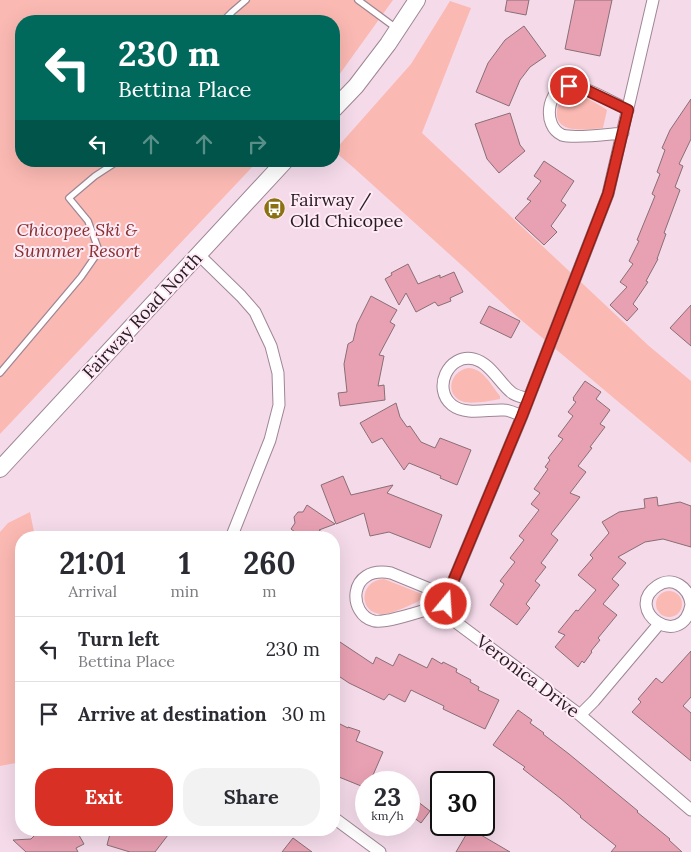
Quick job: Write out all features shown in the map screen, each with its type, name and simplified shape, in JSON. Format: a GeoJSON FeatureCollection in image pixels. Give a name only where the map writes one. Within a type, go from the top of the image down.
{"type":"FeatureCollection","features":[{"type":"Feature","properties":{"kind":"main road"},"geometry":{"type":"LineString","coordinates":[[340,103],[356,86],[388,44],[416,0]]}},
{"type":"Feature","properties":{"kind":"main road","name":"Fairway Road North"},"geometry":{"type":"LineString","coordinates":[[0,469],[279,167]]}},
{"type":"Feature","properties":{"kind":"street"},"geometry":{"type":"LineString","coordinates":[[446,600],[391,573],[382,571],[374,572],[362,579],[356,592],[358,607],[367,618],[373,621],[387,621],[446,600],[522,416],[608,194],[653,0]]}},
{"type":"Feature","properties":{"kind":"street"},"geometry":{"type":"LineString","coordinates":[[623,133],[596,136],[568,136],[562,134],[554,128],[551,122],[550,106],[558,91],[572,86],[584,89],[628,110]]}},
{"type":"Feature","properties":{"kind":"street"},"geometry":{"type":"LineString","coordinates":[[198,254],[255,312],[271,346],[278,373],[279,405],[270,440],[234,531]]}},
{"type":"Feature","properties":{"kind":"street"},"geometry":{"type":"LineString","coordinates":[[522,416],[506,409],[464,410],[456,408],[450,404],[443,390],[445,376],[448,369],[458,360],[476,360],[489,369],[512,393],[528,400]]}},
{"type":"Feature","properties":{"kind":"street"},"geometry":{"type":"LineString","coordinates":[[668,582],[675,583],[687,591],[691,605],[690,612],[681,623],[674,626],[666,626],[653,620],[649,614],[647,600],[654,588],[668,582]]}},
{"type":"Feature","properties":{"kind":"street","name":"Veronica Drive"},"geometry":{"type":"LineString","coordinates":[[446,600],[450,614],[457,623],[580,715],[691,810]]}},
{"type":"Feature","properties":{"kind":"street"},"geometry":{"type":"LineString","coordinates":[[580,715],[660,624]]}},
{"type":"Feature","properties":{"kind":"street"},"geometry":{"type":"LineString","coordinates":[[340,822],[380,852]]}},
{"type":"Feature","properties":{"kind":"lane"},"geometry":{"type":"LineString","coordinates":[[229,15],[246,0]]}},
{"type":"Feature","properties":{"kind":"lane"},"geometry":{"type":"LineString","coordinates":[[358,0],[398,29]]}},
{"type":"Feature","properties":{"kind":"lane"},"geometry":{"type":"LineString","coordinates":[[0,373],[81,277],[99,251],[88,221],[69,198],[109,167]]}},
{"type":"Feature","properties":{"kind":"green space","name":"Chicopee Ski & Summer Resort"},"geometry":{"type":"Polygon","coordinates":[[[0,0],[393,0],[340,74],[340,15],[15,15],[15,167],[252,167],[0,434],[0,0]]]}},
{"type":"Feature","properties":{"kind":"green space"},"geometry":{"type":"Polygon","coordinates":[[[450,1],[471,8],[422,133],[649,346],[691,381],[691,463],[514,314],[340,156],[340,144],[411,64],[450,1]]]}},
{"type":"Feature","properties":{"kind":"green space"},"geometry":{"type":"Polygon","coordinates":[[[569,95],[584,97],[607,110],[603,128],[581,130],[561,124],[557,110],[561,101],[569,95]]]}},
{"type":"Feature","properties":{"kind":"green space"},"geometry":{"type":"Polygon","coordinates":[[[468,368],[482,374],[490,382],[500,396],[500,399],[472,403],[458,399],[454,395],[451,385],[456,374],[468,368]]]}},
{"type":"Feature","properties":{"kind":"green space"},"geometry":{"type":"Polygon","coordinates":[[[30,512],[34,531],[15,531],[15,763],[0,766],[0,532],[8,523],[30,512]]]}},
{"type":"Feature","properties":{"kind":"green space"},"geometry":{"type":"Polygon","coordinates":[[[384,579],[422,594],[424,597],[422,600],[390,613],[381,614],[374,612],[368,608],[364,596],[370,585],[384,579]]]}},
{"type":"Feature","properties":{"kind":"green space"},"geometry":{"type":"Polygon","coordinates":[[[669,591],[678,595],[682,604],[678,613],[669,617],[660,613],[656,604],[660,595],[669,591]]]}},
{"type":"Feature","properties":{"kind":"building"},"geometry":{"type":"Polygon","coordinates":[[[507,0],[529,0],[526,15],[505,11],[507,0]]]}},
{"type":"Feature","properties":{"kind":"building"},"geometry":{"type":"Polygon","coordinates":[[[575,0],[612,0],[600,56],[565,49],[575,0]]]}},
{"type":"Feature","properties":{"kind":"building"},"geometry":{"type":"Polygon","coordinates":[[[524,26],[546,56],[530,67],[520,80],[509,106],[476,92],[488,63],[505,40],[524,26]]]}},
{"type":"Feature","properties":{"kind":"building"},"geometry":{"type":"Polygon","coordinates":[[[691,99],[691,139],[679,164],[683,166],[675,187],[680,190],[664,233],[666,234],[658,259],[646,281],[648,282],[633,304],[638,309],[627,321],[610,305],[627,287],[620,282],[633,264],[629,261],[639,241],[637,240],[655,196],[652,194],[660,174],[657,172],[665,150],[662,148],[670,130],[691,99]]]}},
{"type":"Feature","properties":{"kind":"building"},"geometry":{"type":"Polygon","coordinates":[[[510,113],[520,145],[525,151],[499,173],[487,159],[475,124],[510,113]]]}},
{"type":"Feature","properties":{"kind":"building"},"geometry":{"type":"Polygon","coordinates":[[[544,161],[574,181],[561,201],[566,205],[551,226],[557,232],[544,245],[515,218],[531,201],[527,199],[541,181],[534,176],[544,161]]]}},
{"type":"Feature","properties":{"kind":"building"},"geometry":{"type":"Polygon","coordinates":[[[408,264],[418,284],[440,275],[440,278],[454,272],[463,292],[450,298],[451,301],[438,306],[435,302],[416,312],[406,293],[399,305],[385,279],[392,275],[391,273],[408,264]]]}},
{"type":"Feature","properties":{"kind":"building"},"geometry":{"type":"Polygon","coordinates":[[[371,296],[397,310],[390,322],[395,325],[379,355],[384,356],[378,386],[384,385],[385,400],[340,406],[338,393],[347,392],[344,364],[348,344],[353,341],[357,324],[371,296]]]}},
{"type":"Feature","properties":{"kind":"building"},"geometry":{"type":"Polygon","coordinates":[[[691,305],[691,346],[670,328],[691,305]]]}},
{"type":"Feature","properties":{"kind":"building"},"geometry":{"type":"Polygon","coordinates":[[[489,306],[520,321],[511,338],[480,323],[489,306]]]}},
{"type":"Feature","properties":{"kind":"building"},"geometry":{"type":"Polygon","coordinates":[[[585,381],[601,392],[596,399],[610,410],[600,424],[605,427],[578,466],[586,472],[570,493],[580,497],[551,534],[558,540],[541,563],[546,567],[535,581],[540,585],[526,604],[530,608],[517,625],[490,605],[504,584],[500,581],[515,562],[510,558],[524,540],[519,536],[539,510],[531,504],[540,493],[534,489],[548,469],[545,467],[550,460],[548,458],[563,439],[558,436],[573,416],[568,412],[576,402],[573,398],[585,381]]]}},
{"type":"Feature","properties":{"kind":"building"},"geometry":{"type":"Polygon","coordinates":[[[396,403],[400,417],[407,427],[410,426],[421,442],[435,448],[440,438],[471,450],[457,485],[440,478],[441,476],[409,463],[404,470],[382,438],[372,443],[360,423],[396,403]]]}},
{"type":"Feature","properties":{"kind":"building"},"geometry":{"type":"Polygon","coordinates":[[[343,476],[351,495],[393,485],[387,493],[442,515],[430,548],[389,532],[370,536],[364,513],[336,524],[321,485],[343,476]]]}},
{"type":"Feature","properties":{"kind":"building"},"geometry":{"type":"Polygon","coordinates":[[[657,497],[658,506],[680,502],[691,506],[691,547],[663,539],[645,542],[618,557],[626,563],[612,579],[619,585],[603,604],[617,615],[598,638],[600,640],[584,663],[582,661],[578,667],[555,647],[565,635],[558,632],[596,590],[578,575],[593,558],[590,555],[609,533],[602,522],[619,512],[645,508],[644,499],[657,497]]]}},
{"type":"Feature","properties":{"kind":"building"},"geometry":{"type":"Polygon","coordinates":[[[307,505],[335,524],[319,530],[320,531],[294,531],[291,529],[295,523],[294,517],[298,512],[303,512],[307,505]]]}},
{"type":"Feature","properties":{"kind":"building"},"geometry":{"type":"Polygon","coordinates":[[[340,642],[373,664],[376,657],[393,666],[399,654],[427,668],[432,658],[442,664],[443,662],[457,669],[456,672],[471,680],[470,682],[479,687],[478,690],[499,700],[485,729],[443,709],[444,706],[411,690],[405,702],[389,694],[384,700],[340,677],[340,642]]]}},
{"type":"Feature","properties":{"kind":"building"},"geometry":{"type":"Polygon","coordinates":[[[691,651],[691,697],[683,706],[691,713],[691,761],[632,712],[641,702],[638,699],[656,678],[662,683],[691,651]]]}},
{"type":"Feature","properties":{"kind":"building"},"geometry":{"type":"Polygon","coordinates":[[[518,710],[532,720],[530,723],[543,734],[638,811],[682,852],[611,852],[616,846],[523,769],[525,767],[493,745],[518,710]]]}},
{"type":"Feature","properties":{"kind":"building"},"geometry":{"type":"Polygon","coordinates":[[[340,724],[360,731],[356,741],[383,752],[375,771],[355,771],[355,784],[340,777],[340,724]]]}},
{"type":"Feature","properties":{"kind":"building"},"geometry":{"type":"Polygon","coordinates":[[[420,803],[430,811],[420,822],[420,803]]]}},
{"type":"Feature","properties":{"kind":"building"},"geometry":{"type":"Polygon","coordinates":[[[34,836],[79,836],[84,844],[76,848],[78,852],[26,852],[13,840],[31,839],[34,836]]]}},
{"type":"Feature","properties":{"kind":"building"},"geometry":{"type":"Polygon","coordinates":[[[109,836],[167,836],[155,852],[130,852],[107,845],[109,836]]]}},
{"type":"Feature","properties":{"kind":"building"},"geometry":{"type":"Polygon","coordinates":[[[465,836],[483,836],[510,852],[456,852],[465,836]]]}},
{"type":"Feature","properties":{"kind":"building"},"geometry":{"type":"Polygon","coordinates":[[[293,838],[312,852],[282,852],[293,838]]]}},
{"type":"Feature","properties":{"kind":"place","name":"Fairway / Old Chicopee"},"geometry":{"type":"Point","coordinates":[274,209]}},
{"type":"Feature","properties":{"kind":"route"},"geometry":{"type":"LineString","coordinates":[[446,604],[447,596],[522,416],[608,194],[619,148],[628,110],[584,89],[569,86]]}}]}
